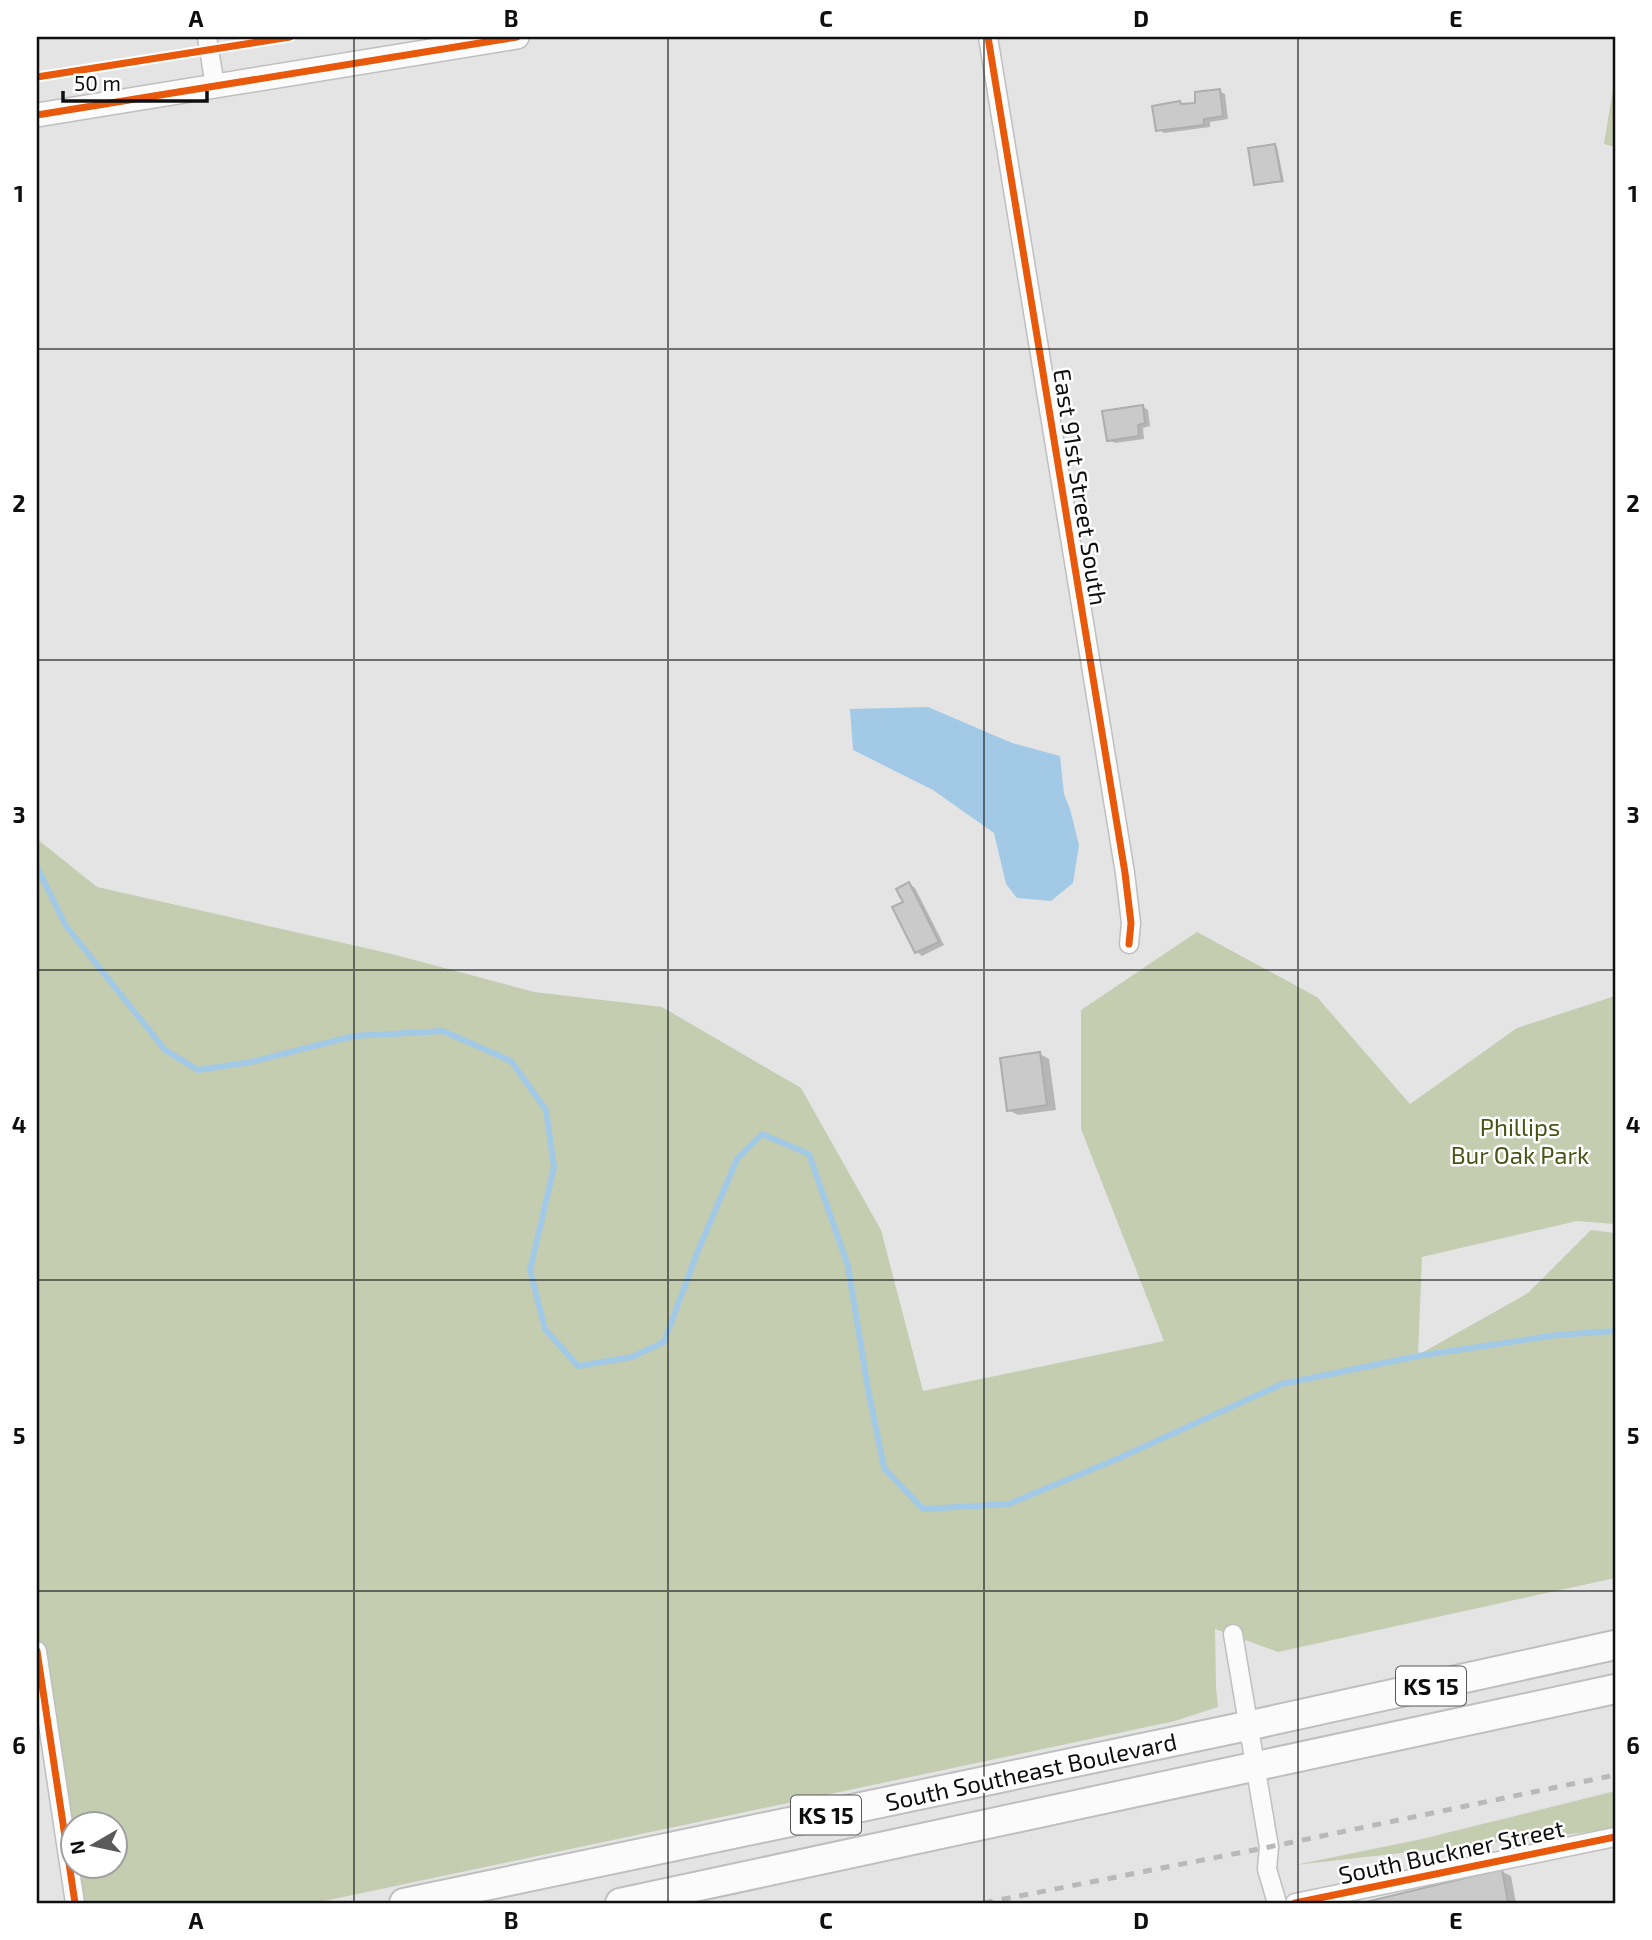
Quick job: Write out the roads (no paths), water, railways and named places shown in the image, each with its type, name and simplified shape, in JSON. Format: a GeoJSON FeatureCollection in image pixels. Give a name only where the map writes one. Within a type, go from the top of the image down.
{"type":"FeatureCollection","features":[{"type":"Feature","properties":{"kind":"main road","name":"KS 15"},"geometry":{"type":"LineString","coordinates":[[1247,1726],[1615,1645]]}},
{"type":"Feature","properties":{"kind":"main road","name":"KS 15"},"geometry":{"type":"LineString","coordinates":[[1254,1768],[1615,1689]]}},
{"type":"Feature","properties":{"kind":"main road","name":"South Southeast Boulevard"},"geometry":{"type":"LineString","coordinates":[[404,1903],[1247,1726]]}},
{"type":"Feature","properties":{"kind":"main road","name":"South Southeast Boulevard"},"geometry":{"type":"LineString","coordinates":[[620,1903],[1254,1768]]}},
{"type":"Feature","properties":{"kind":"street"},"geometry":{"type":"LineString","coordinates":[[207,37],[215,86]]}},
{"type":"Feature","properties":{"kind":"street"},"geometry":{"type":"LineString","coordinates":[[37,115],[517,37]]}},
{"type":"Feature","properties":{"kind":"street","name":"East 91st Street South"},"geometry":{"type":"LineString","coordinates":[[988,37],[1125,873],[1131,923],[1129,944]]}},
{"type":"Feature","properties":{"kind":"street"},"geometry":{"type":"LineString","coordinates":[[1233,1634],[1269,1847],[1267,1869],[1277,1903]]}},
{"type":"Feature","properties":{"kind":"street"},"geometry":{"type":"LineString","coordinates":[[37,1651],[75,1903]]}},
{"type":"Feature","properties":{"kind":"street","name":"South Buckner Street"},"geometry":{"type":"LineString","coordinates":[[1294,1903],[1615,1837]]}},
{"type":"Feature","properties":{"kind":"water"},"geometry":{"type":"Polygon","coordinates":[[[928,707],[1012,743],[1060,756],[1064,794],[1079,845],[1073,883],[1051,901],[1017,898],[1006,884],[994,833],[933,790],[853,750],[850,709],[928,707]]]}},
{"type":"Feature","properties":{"kind":"waterway"},"geometry":{"type":"LineString","coordinates":[[37,867],[66,926],[165,1050],[198,1070],[251,1062],[354,1036],[443,1031],[511,1061],[546,1110],[554,1167],[530,1270],[545,1329],[578,1366],[632,1357],[664,1342],[697,1253],[737,1159],[762,1134],[809,1154],[848,1266],[884,1468],[923,1509],[1009,1504],[1117,1459],[1282,1384],[1418,1356],[1557,1335],[1615,1331]]}},
{"type":"Feature","properties":{"kind":"railway"},"geometry":{"type":"LineString","coordinates":[[984,1903],[1615,1775]]}},
{"type":"Feature","properties":{"kind":"park label","name":"Phillips Bur Oak Park"},"geometry":{"type":"Point","coordinates":[1520,1140]}}]}
